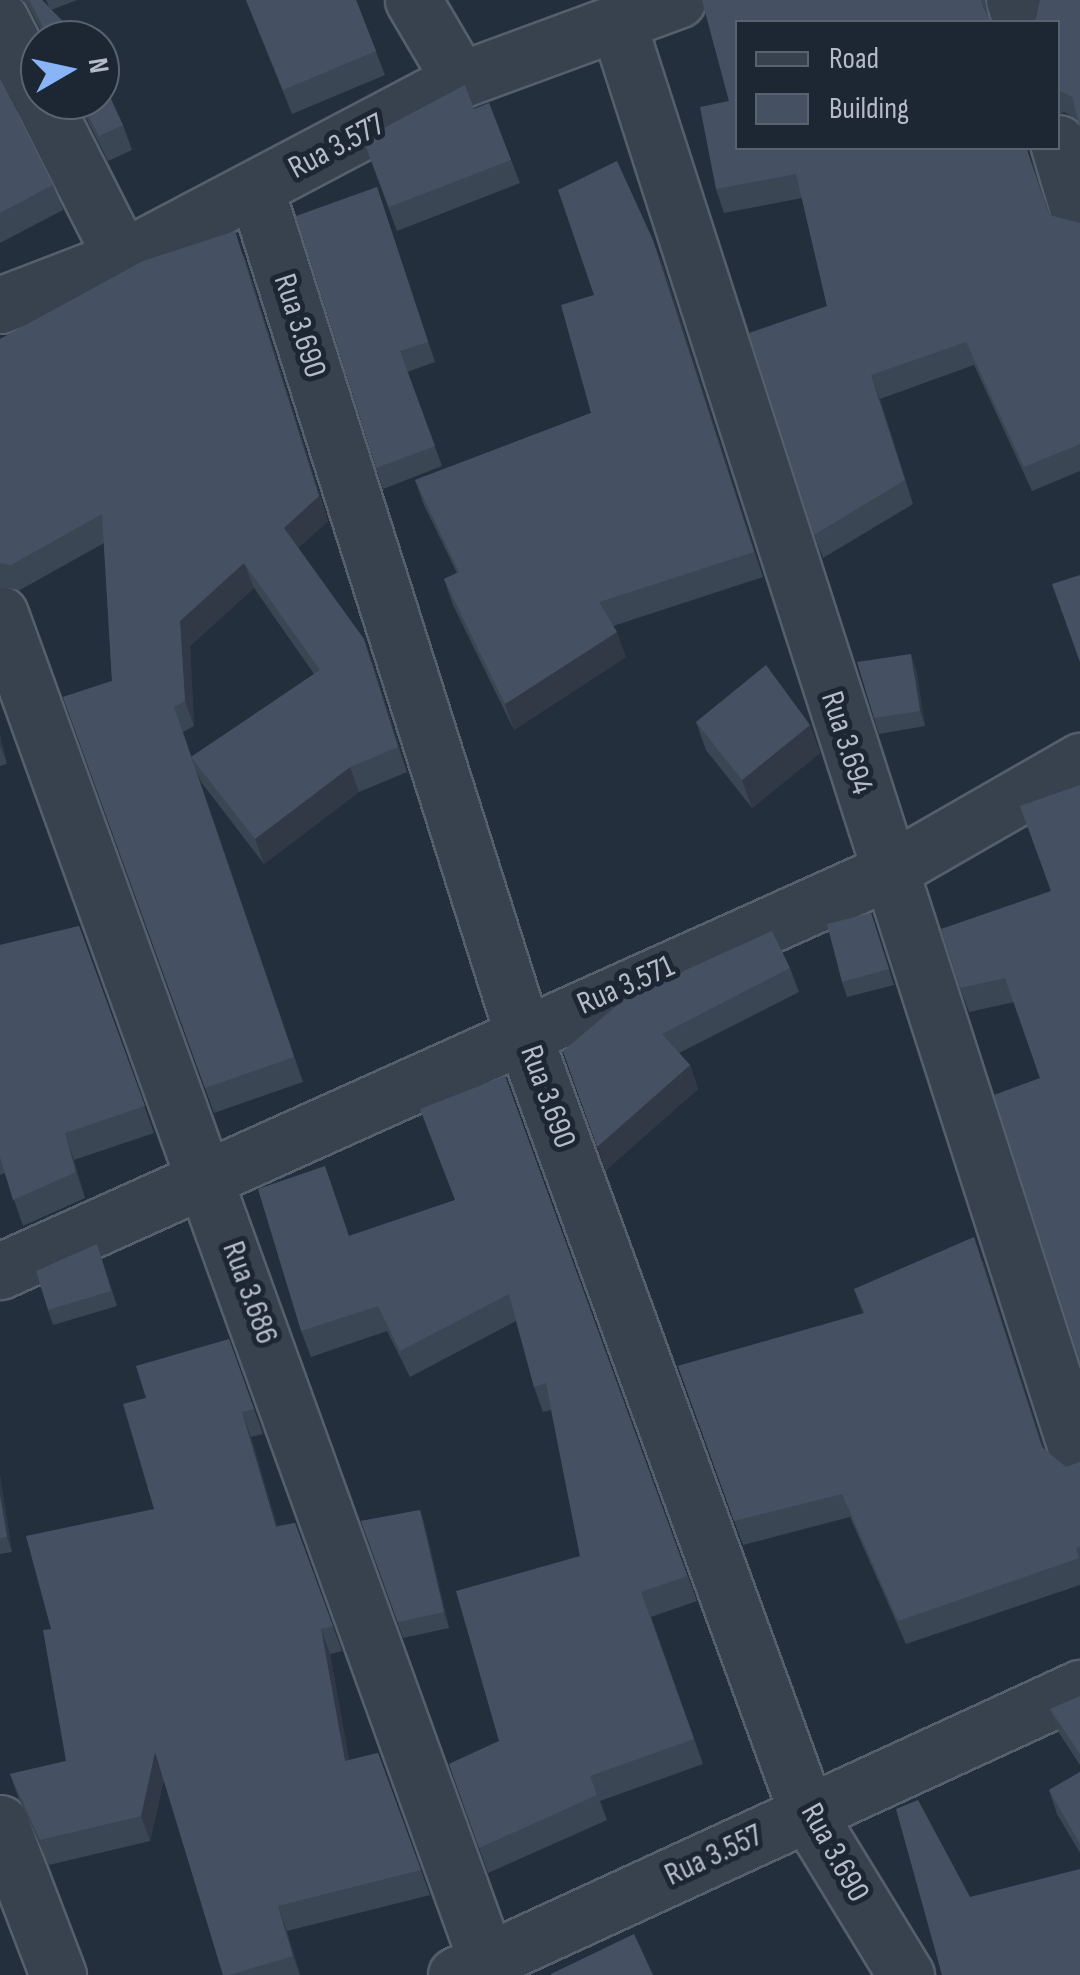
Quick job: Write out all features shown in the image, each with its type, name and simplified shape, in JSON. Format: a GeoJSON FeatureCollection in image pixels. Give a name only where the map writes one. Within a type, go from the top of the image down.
{"type":"FeatureCollection","features":[{"type":"Feature","properties":{"kind":"street"},"geometry":{"type":"LineString","coordinates":[[413,0],[460,80]]}},
{"type":"Feature","properties":{"kind":"street","name":"Rua 3.577"},"geometry":{"type":"LineString","coordinates":[[0,305],[122,258],[460,80],[678,0]]}},
{"type":"Feature","properties":{"kind":"street"},"geometry":{"type":"LineString","coordinates":[[0,19],[20,58]]}},
{"type":"Feature","properties":{"kind":"street","name":"Rua 3.694"},"geometry":{"type":"LineString","coordinates":[[618,24],[887,872],[1080,1460]]}},
{"type":"Feature","properties":{"kind":"street"},"geometry":{"type":"LineString","coordinates":[[52,120],[122,258]]}},
{"type":"Feature","properties":{"kind":"street"},"geometry":{"type":"LineString","coordinates":[[1060,150],[1080,217]]}},
{"type":"Feature","properties":{"kind":"street","name":"Rua 3.690"},"geometry":{"type":"LineString","coordinates":[[256,190],[522,1031],[807,1813],[906,1975]]}},
{"type":"Feature","properties":{"kind":"street","name":"Rua 3.686"},"geometry":{"type":"LineString","coordinates":[[0,614],[207,1174],[478,1971]]}},
{"type":"Feature","properties":{"kind":"street","name":"Rua 3.571"},"geometry":{"type":"LineString","coordinates":[[0,1271],[522,1031],[887,872],[1080,761]]}},
{"type":"Feature","properties":{"kind":"street","name":"Rua 3.557"},"geometry":{"type":"LineString","coordinates":[[478,1971],[807,1813],[1080,1688]]}},
{"type":"Feature","properties":{"kind":"street"},"geometry":{"type":"LineString","coordinates":[[0,1823],[58,1975]]}},
{"type":"Feature","properties":{"kind":"building"},"geometry":{"type":"Polygon","coordinates":[[[29,0],[42,0],[62,20],[40,20],[29,0]]]}},
{"type":"Feature","properties":{"kind":"building"},"geometry":{"type":"Polygon","coordinates":[[[246,0],[356,0],[376,51],[283,90],[246,0]]]}},
{"type":"Feature","properties":{"kind":"building"},"geometry":{"type":"Polygon","coordinates":[[[702,0],[981,0],[991,20],[735,20],[735,150],[1027,150],[1049,215],[1080,223],[1080,444],[1024,467],[966,342],[871,375],[905,480],[814,535],[749,333],[827,306],[796,174],[716,189],[700,107],[729,101],[702,0]]]}},
{"type":"Feature","properties":{"kind":"building"},"geometry":{"type":"Polygon","coordinates":[[[1040,0],[1080,0],[1080,127],[1072,97],[1060,91],[1060,20],[1036,19],[1040,0]]]}},
{"type":"Feature","properties":{"kind":"building"},"geometry":{"type":"Polygon","coordinates":[[[0,80],[53,185],[0,213],[0,80]]]}},
{"type":"Feature","properties":{"kind":"building"},"geometry":{"type":"Polygon","coordinates":[[[465,85],[474,109],[489,103],[511,160],[389,207],[363,139],[465,85]]]}},
{"type":"Feature","properties":{"kind":"building"},"geometry":{"type":"Polygon","coordinates":[[[120,118],[123,125],[99,136],[91,120],[120,118]]]}},
{"type":"Feature","properties":{"kind":"building"},"geometry":{"type":"Polygon","coordinates":[[[617,161],[653,240],[754,552],[599,602],[617,632],[505,704],[444,579],[459,572],[415,480],[591,413],[561,305],[594,295],[558,190],[617,161]]]}},
{"type":"Feature","properties":{"kind":"building"},"geometry":{"type":"Polygon","coordinates":[[[377,187],[428,342],[400,351],[435,446],[376,468],[296,216],[377,187]]]}},
{"type":"Feature","properties":{"kind":"building"},"geometry":{"type":"Polygon","coordinates":[[[235,231],[319,496],[284,528],[364,639],[398,747],[350,767],[255,839],[191,757],[294,1057],[205,1088],[63,697],[112,681],[102,514],[11,565],[0,563],[0,339],[143,261],[235,231]],[[244,563],[180,621],[185,701],[174,707],[191,757],[320,670],[244,563]]]}},
{"type":"Feature","properties":{"kind":"building"},"geometry":{"type":"Polygon","coordinates":[[[1080,575],[1080,662],[1052,584],[1080,575]]]}},
{"type":"Feature","properties":{"kind":"building"},"geometry":{"type":"Polygon","coordinates":[[[911,654],[920,711],[874,718],[857,662],[911,654]]]}},
{"type":"Feature","properties":{"kind":"building"},"geometry":{"type":"Polygon","coordinates":[[[766,665],[810,725],[742,780],[696,722],[766,665]]]}},
{"type":"Feature","properties":{"kind":"building"},"geometry":{"type":"Polygon","coordinates":[[[1080,785],[1080,1361],[994,1095],[1040,1078],[1005,978],[960,988],[941,929],[1051,891],[1020,806],[1080,785]]]}},
{"type":"Feature","properties":{"kind":"building"},"geometry":{"type":"Polygon","coordinates":[[[871,913],[889,969],[842,982],[827,924],[871,913]]]}},
{"type":"Feature","properties":{"kind":"building"},"geometry":{"type":"Polygon","coordinates":[[[79,926],[145,1106],[65,1133],[76,1172],[13,1200],[0,1157],[0,945],[79,926]]]}},
{"type":"Feature","properties":{"kind":"building"},"geometry":{"type":"Polygon","coordinates":[[[772,931],[790,968],[662,1034],[690,1065],[597,1147],[563,1051],[628,996],[772,931]]]}},
{"type":"Feature","properties":{"kind":"building"},"geometry":{"type":"Polygon","coordinates":[[[505,1076],[687,1576],[641,1592],[694,1739],[590,1776],[597,1795],[479,1848],[449,1764],[499,1741],[456,1591],[580,1556],[546,1383],[534,1387],[509,1294],[400,1351],[378,1306],[301,1331],[258,1189],[325,1166],[349,1236],[455,1200],[420,1109],[505,1076]]]}},
{"type":"Feature","properties":{"kind":"building"},"geometry":{"type":"Polygon","coordinates":[[[974,1237],[1042,1447],[1066,1467],[1080,1462],[1080,1546],[1076,1548],[1079,1558],[898,1621],[842,1494],[734,1521],[678,1366],[865,1313],[854,1289],[974,1237]]]}},
{"type":"Feature","properties":{"kind":"building"},"geometry":{"type":"Polygon","coordinates":[[[97,1244],[111,1291],[48,1310],[36,1271],[97,1244]]]}},
{"type":"Feature","properties":{"kind":"building"},"geometry":{"type":"Polygon","coordinates":[[[229,1339],[254,1409],[242,1412],[276,1527],[295,1523],[333,1626],[321,1629],[345,1761],[378,1753],[421,1870],[278,1906],[293,1956],[223,1975],[155,1752],[141,1816],[40,1840],[10,1774],[66,1761],[43,1630],[51,1629],[26,1536],[154,1509],[123,1404],[146,1398],[136,1366],[229,1339]]]}},
{"type":"Feature","properties":{"kind":"building"},"geometry":{"type":"Polygon","coordinates":[[[0,1495],[7,1537],[0,1538],[0,1495]]]}},
{"type":"Feature","properties":{"kind":"building"},"geometry":{"type":"Polygon","coordinates":[[[420,1510],[444,1612],[398,1622],[361,1521],[420,1510]]]}},
{"type":"Feature","properties":{"kind":"building"},"geometry":{"type":"Polygon","coordinates":[[[1080,1696],[1080,1754],[1050,1709],[1080,1696]]]}},
{"type":"Feature","properties":{"kind":"building"},"geometry":{"type":"Polygon","coordinates":[[[1080,1772],[1080,1844],[1049,1790],[1080,1772]]]}},
{"type":"Feature","properties":{"kind":"building"},"geometry":{"type":"Polygon","coordinates":[[[918,1800],[970,1897],[1080,1869],[1080,1975],[942,1975],[896,1809],[918,1800]]]}},
{"type":"Feature","properties":{"kind":"building"},"geometry":{"type":"Polygon","coordinates":[[[634,1934],[653,1975],[551,1975],[551,1974],[634,1934]]]}}]}
